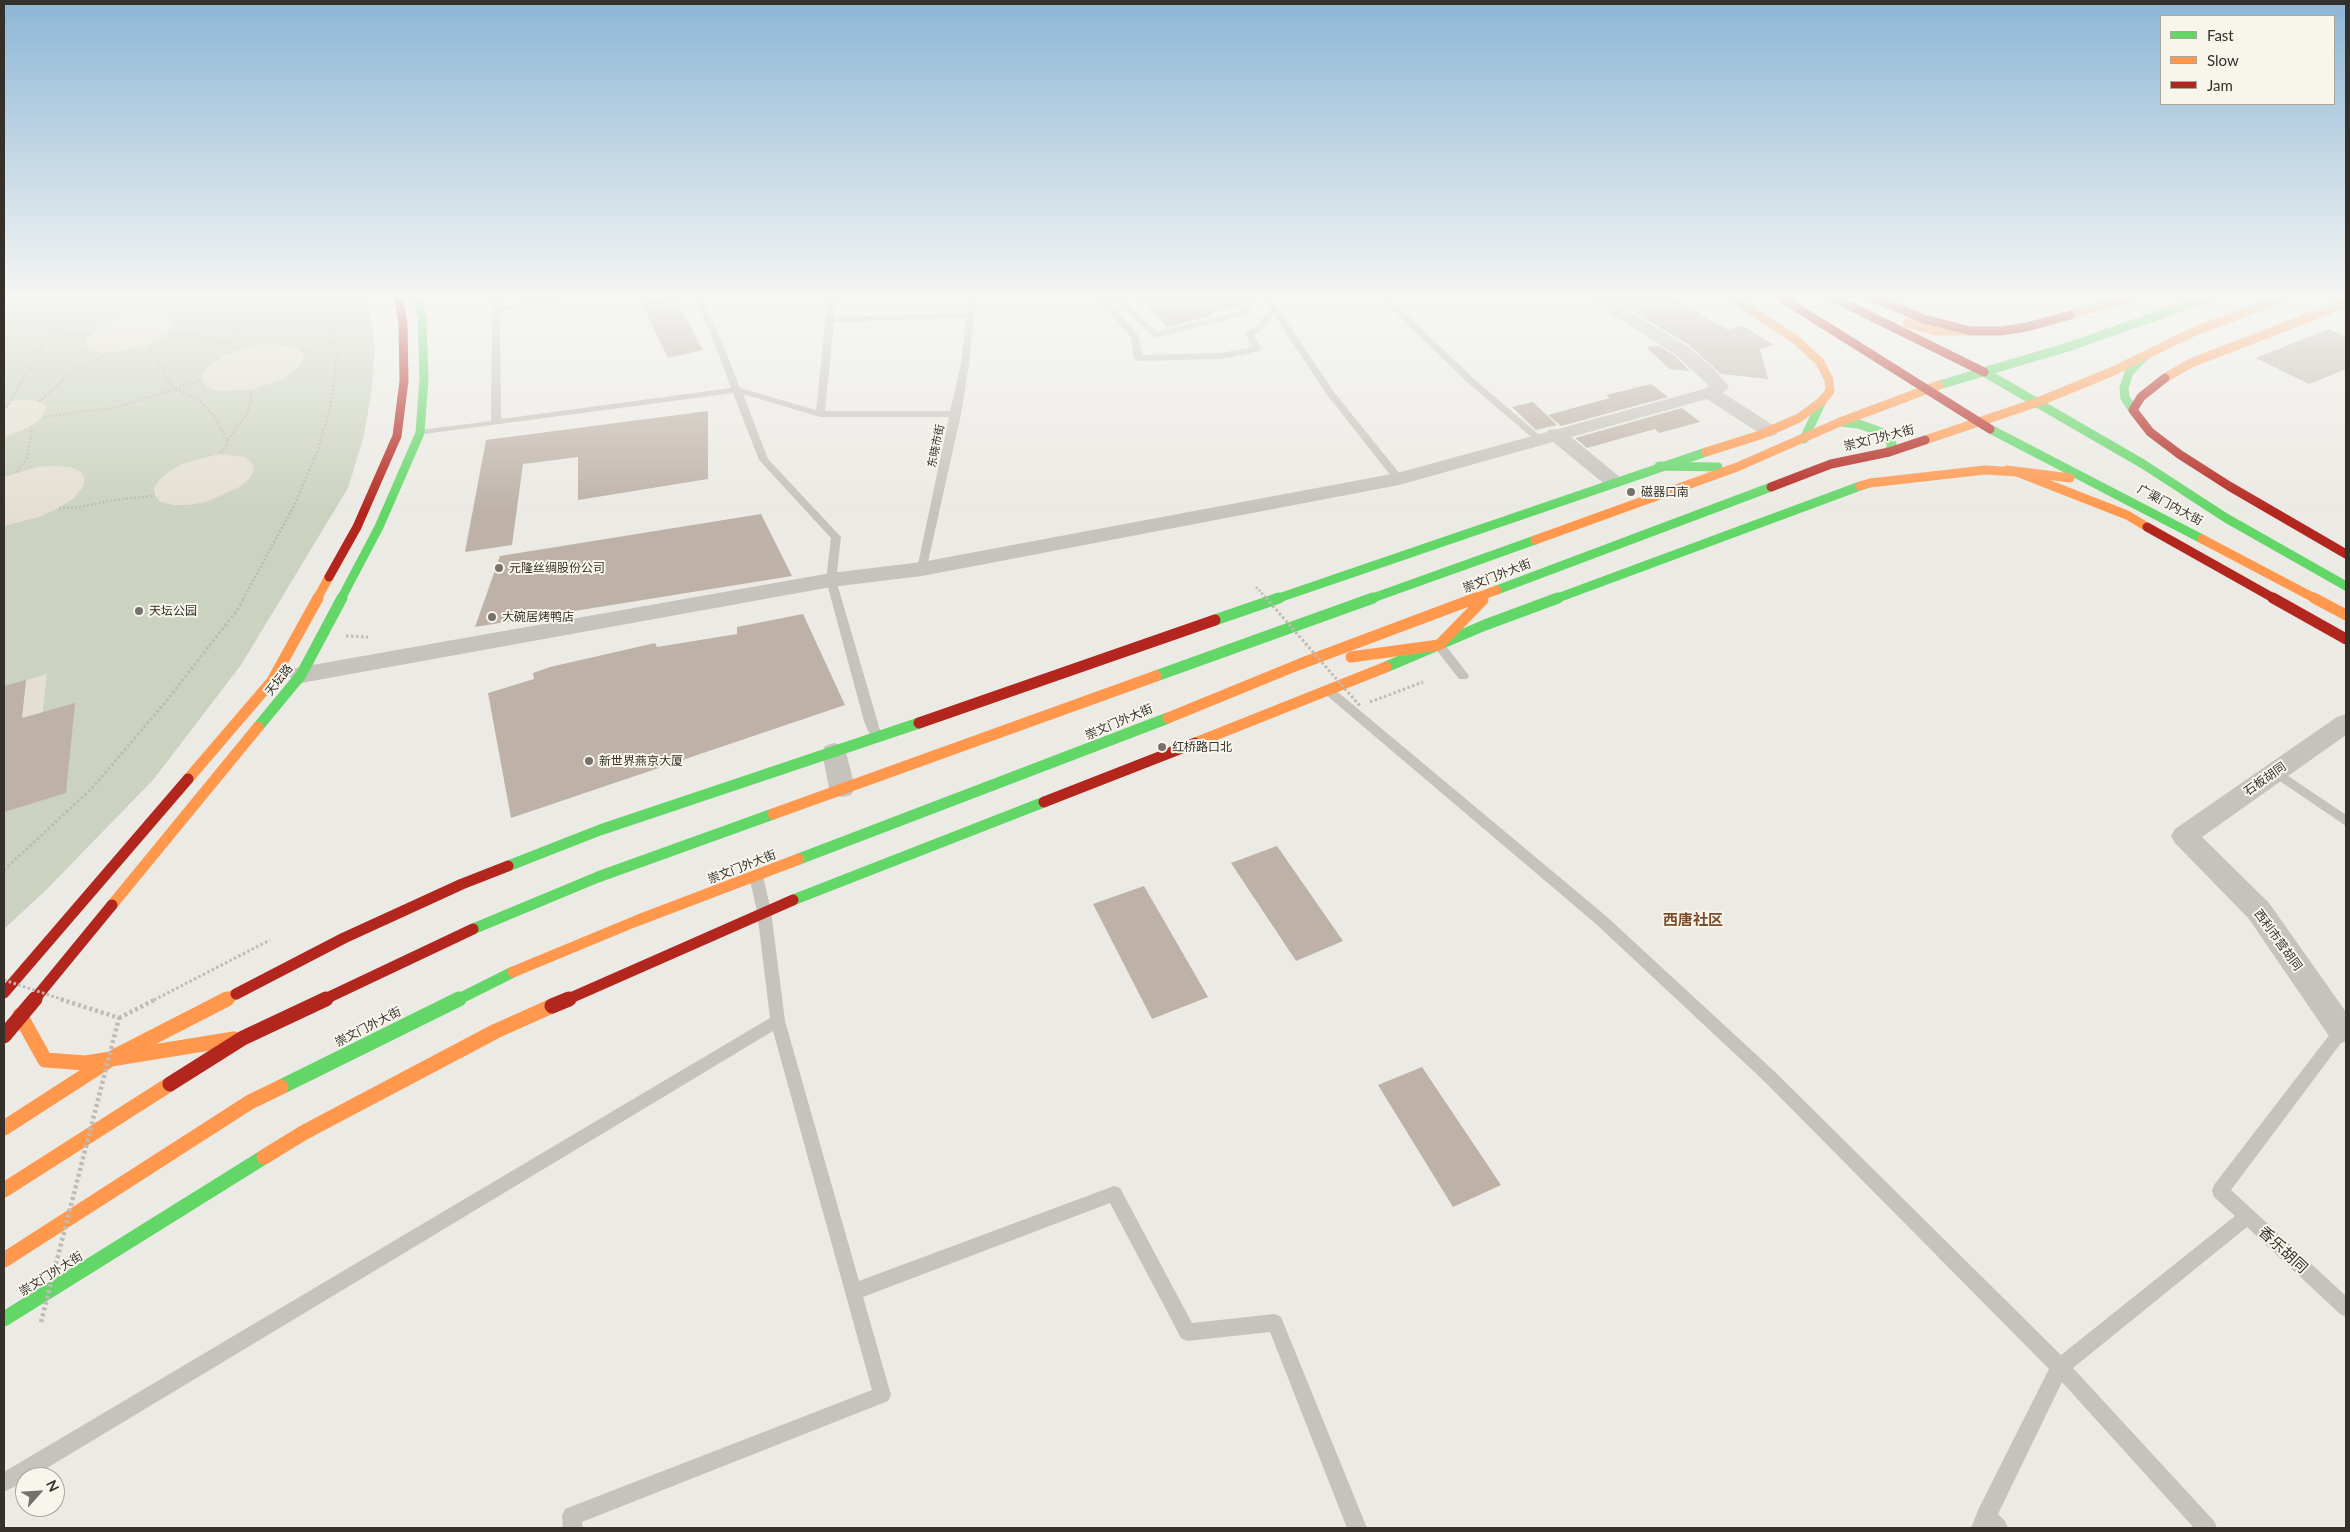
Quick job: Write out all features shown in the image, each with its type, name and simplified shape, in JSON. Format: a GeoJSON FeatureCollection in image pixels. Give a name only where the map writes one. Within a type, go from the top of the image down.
{"type":"FeatureCollection","features":[{"type":"Feature","properties":{"kind":"main road","name":"天坛路"},"geometry":{"type":"LineString","coordinates":[[4,993],[272,681],[357,527],[398,436],[404,368]]}},
{"type":"Feature","properties":{"kind":"main road","name":"天坛路"},"geometry":{"type":"LineString","coordinates":[[4,1036],[301,675],[378,527],[420,433],[424,368]]}},
{"type":"Feature","properties":{"kind":"main road"},"geometry":{"type":"LineString","coordinates":[[1804,438],[1822,401],[1830,391],[1829,380],[1823,368]]}},
{"type":"Feature","properties":{"kind":"main road","name":"广渠门内大街"},"geometry":{"type":"LineString","coordinates":[[1892,368],[1979,424],[2099,484],[2346,615]]}},
{"type":"Feature","properties":{"kind":"main road","name":"广渠门内大街"},"geometry":{"type":"LineString","coordinates":[[1975,368],[2038,402],[2143,464],[2226,518],[2346,586]]}},
{"type":"Feature","properties":{"kind":"main road","name":"崇文门外大街"},"geometry":{"type":"LineString","coordinates":[[4,1190],[243,1038],[469,931],[590,880],[1737,467],[1840,422],[1925,390],[1990,368]]}},
{"type":"Feature","properties":{"kind":"main road"},"geometry":{"type":"LineString","coordinates":[[2099,368],[2111,372]]}},
{"type":"Feature","properties":{"kind":"main road","name":"崇文门外大街"},"geometry":{"type":"LineString","coordinates":[[4,1260],[250,1102],[493,980],[636,921],[1101,745],[1300,664],[1831,464],[1889,452],[1979,424],[2118,368]]}},
{"type":"Feature","properties":{"kind":"main road"},"geometry":{"type":"LineString","coordinates":[[2133,368],[2129,372],[2124,388],[2124,398],[2150,432],[2179,454],[2230,486],[2346,554]]}},
{"type":"Feature","properties":{"kind":"main road"},"geometry":{"type":"LineString","coordinates":[[2133,410],[2141,397],[2160,381],[2182,368]]}},
{"type":"Feature","properties":{"kind":"main road"},"geometry":{"type":"LineString","coordinates":[[4,1128],[114,1057],[344,938],[462,884],[600,830],[834,752],[1659,466],[1769,431],[1799,418],[1822,401]]}},
{"type":"Feature","properties":{"kind":"main road"},"geometry":{"type":"LineString","coordinates":[[1840,422],[1859,424],[1883,433],[1892,444],[1889,452]]}},
{"type":"Feature","properties":{"kind":"main road"},"geometry":{"type":"LineString","coordinates":[[2109,461],[2118,459],[2143,464]]}},
{"type":"Feature","properties":{"kind":"main road"},"geometry":{"type":"LineString","coordinates":[[1659,466],[1737,467]]}},
{"type":"Feature","properties":{"kind":"main road","name":"崇文门外大街"},"geometry":{"type":"LineString","coordinates":[[4,1319],[303,1133],[496,1031],[764,911],[1329,691],[1485,624],[1870,483],[1985,470],[2008,470]]}},
{"type":"Feature","properties":{"kind":"main road"},"geometry":{"type":"LineString","coordinates":[[2008,470],[2061,475],[2099,484]]}},
{"type":"Feature","properties":{"kind":"main road"},"geometry":{"type":"LineString","coordinates":[[2008,470],[2127,515],[2346,639]]}},
{"type":"Feature","properties":{"kind":"main road"},"geometry":{"type":"LineString","coordinates":[[2094,472],[2099,484]]}},
{"type":"Feature","properties":{"kind":"main road"},"geometry":{"type":"LineString","coordinates":[[2262,570],[2346,630]]}},
{"type":"Feature","properties":{"kind":"main road"},"geometry":{"type":"LineString","coordinates":[[1300,664],[1439,645],[1489,594]]}},
{"type":"Feature","properties":{"kind":"main road"},"geometry":{"type":"LineString","coordinates":[[20,1015],[45,1060],[86,1062],[243,1038]]}},
{"type":"Feature","properties":{"kind":"street"},"geometry":{"type":"LineString","coordinates":[[301,675],[831,580],[922,569],[1399,479],[1710,393],[1720,388],[1703,368]]}},
{"type":"Feature","properties":{"kind":"street"},"geometry":{"type":"LineString","coordinates":[[1710,393],[1769,431]]}},
{"type":"Feature","properties":{"kind":"street"},"geometry":{"type":"LineString","coordinates":[[1547,437],[1614,482]]}},
{"type":"Feature","properties":{"kind":"street","name":"石板胡同"},"geometry":{"type":"LineString","coordinates":[[2184,836],[2346,723]]}},
{"type":"Feature","properties":{"kind":"street"},"geometry":{"type":"LineString","coordinates":[[834,752],[842,788]]}},
{"type":"Feature","properties":{"kind":"street","name":"西利市营胡同"},"geometry":{"type":"LineString","coordinates":[[2184,836],[2259,911],[2344,1031]]}},
{"type":"Feature","properties":{"kind":"lane"},"geometry":{"type":"LineString","coordinates":[[496,368],[496,422]]}},
{"type":"Feature","properties":{"kind":"lane"},"geometry":{"type":"LineString","coordinates":[[729,368],[764,460],[836,537],[831,580],[876,737]]}},
{"type":"Feature","properties":{"kind":"lane"},"geometry":{"type":"LineString","coordinates":[[820,414],[824,368]]}},
{"type":"Feature","properties":{"kind":"lane","name":"东晓市街"},"geometry":{"type":"LineString","coordinates":[[922,569],[956,414],[963,368]]}},
{"type":"Feature","properties":{"kind":"lane"},"geometry":{"type":"LineString","coordinates":[[1314,368],[1331,394],[1399,479]]}},
{"type":"Feature","properties":{"kind":"lane"},"geometry":{"type":"LineString","coordinates":[[1459,368],[1471,380],[1547,437]]}},
{"type":"Feature","properties":{"kind":"lane"},"geometry":{"type":"LineString","coordinates":[[420,433],[738,390],[820,414],[956,414]]}},
{"type":"Feature","properties":{"kind":"lane"},"geometry":{"type":"LineString","coordinates":[[1439,645],[1463,676]]}},
{"type":"Feature","properties":{"kind":"lane"},"geometry":{"type":"LineString","coordinates":[[1329,691],[1630,948],[1769,1076],[2060,1367],[2207,1528]]}},
{"type":"Feature","properties":{"kind":"lane"},"geometry":{"type":"LineString","coordinates":[[2275,772],[2346,821]]}},
{"type":"Feature","properties":{"kind":"lane"},"geometry":{"type":"LineString","coordinates":[[572,1528],[572,1516],[882,1395],[778,1020],[764,911],[756,876]]}},
{"type":"Feature","properties":{"kind":"lane"},"geometry":{"type":"LineString","coordinates":[[4,1483],[778,1020]]}},
{"type":"Feature","properties":{"kind":"lane","name":"香乐胡同"},"geometry":{"type":"LineString","coordinates":[[2344,1031],[2220,1192],[2346,1308]]}},
{"type":"Feature","properties":{"kind":"lane"},"geometry":{"type":"LineString","coordinates":[[854,1292],[1114,1194],[1187,1332],[1275,1323],[1357,1528]]}},
{"type":"Feature","properties":{"kind":"lane"},"geometry":{"type":"LineString","coordinates":[[1988,1524],[2060,1367],[2248,1217]]}},
{"type":"Feature","properties":{"kind":"path"},"geometry":{"type":"LineString","coordinates":[[4,411],[29,368]]}},
{"type":"Feature","properties":{"kind":"path"},"geometry":{"type":"LineString","coordinates":[[39,402],[71,372],[78,368]]}},
{"type":"Feature","properties":{"kind":"path"},"geometry":{"type":"LineString","coordinates":[[162,368],[173,388],[199,400],[214,416],[227,440]]}},
{"type":"Feature","properties":{"kind":"path"},"geometry":{"type":"LineString","coordinates":[[4,870],[91,788],[164,704],[238,609],[294,506],[318,450],[332,400],[335,368]]}},
{"type":"Feature","properties":{"kind":"path"},"geometry":{"type":"LineString","coordinates":[[43,416],[119,407],[202,380]]}},
{"type":"Feature","properties":{"kind":"path"},"geometry":{"type":"LineString","coordinates":[[219,454],[227,445],[227,440],[247,413],[251,401],[250,390]]}},
{"type":"Feature","properties":{"kind":"path"},"geometry":{"type":"LineString","coordinates":[[17,472],[27,458],[32,432],[30,427]]}},
{"type":"Feature","properties":{"kind":"path"},"geometry":{"type":"LineString","coordinates":[[59,508],[81,507],[114,500],[155,496]]}},
{"type":"Feature","properties":{"kind":"path"},"geometry":{"type":"LineString","coordinates":[[1256,587],[1360,706],[1423,682]]}},
{"type":"Feature","properties":{"kind":"path"},"geometry":{"type":"LineString","coordinates":[[4,980],[119,1018],[270,940]]}},
{"type":"Feature","properties":{"kind":"path"},"geometry":{"type":"LineString","coordinates":[[41,1322],[119,1018]]}},
{"type":"Feature","properties":{"kind":"green space","name":"天坛公园"},"geometry":{"type":"Polygon","coordinates":[[[4,368],[373,368],[371,396],[363,439],[348,488],[241,665],[153,780],[47,889],[4,929],[4,368]]]}},
{"type":"Feature","properties":{"kind":"shaded area"},"geometry":{"type":"Polygon","coordinates":[[[207,368],[297,368],[282,380],[250,390],[218,391],[207,387],[202,380],[207,368]]]}},
{"type":"Feature","properties":{"kind":"shaded area"},"geometry":{"type":"Polygon","coordinates":[[[29,400],[40,402],[46,406],[43,417],[30,427],[4,437],[4,411],[10,401],[29,400]]]}},
{"type":"Feature","properties":{"kind":"shaded area"},"geometry":{"type":"Polygon","coordinates":[[[219,454],[245,457],[252,463],[254,471],[249,479],[238,488],[206,502],[173,505],[161,502],[155,496],[154,488],[160,479],[171,470],[185,463],[219,454]]]}},
{"type":"Feature","properties":{"kind":"shaded area"},"geometry":{"type":"Polygon","coordinates":[[[37,467],[70,467],[81,472],[85,479],[82,488],[74,498],[59,508],[39,517],[4,526],[4,477],[37,467]]]}},
{"type":"Feature","properties":{"kind":"shaded area"},"geometry":{"type":"Polygon","coordinates":[[[47,674],[34,789],[4,798],[4,779],[15,775],[26,680],[47,674]]]}},
{"type":"Feature","properties":{"kind":"building"},"geometry":{"type":"Polygon","coordinates":[[[1687,368],[1690,371],[1670,369],[1687,368]]]}},
{"type":"Feature","properties":{"kind":"building"},"geometry":{"type":"Polygon","coordinates":[[[1715,368],[1765,368],[1768,379],[1721,374],[1715,368]]]}},
{"type":"Feature","properties":{"kind":"building"},"geometry":{"type":"Polygon","coordinates":[[[2277,368],[2346,368],[2346,369],[2309,384],[2277,368]]]}},
{"type":"Feature","properties":{"kind":"building"},"geometry":{"type":"Polygon","coordinates":[[[1651,384],[1668,397],[1561,426],[1548,415],[1610,398],[1606,395],[1651,384]]]}},
{"type":"Feature","properties":{"kind":"building"},"geometry":{"type":"Polygon","coordinates":[[[1533,402],[1557,425],[1536,430],[1512,407],[1533,402]]]}},
{"type":"Feature","properties":{"kind":"building"},"geometry":{"type":"Polygon","coordinates":[[[1682,408],[1700,422],[1659,433],[1655,429],[1587,448],[1575,438],[1682,408]]]}},
{"type":"Feature","properties":{"kind":"building"},"geometry":{"type":"Polygon","coordinates":[[[708,411],[708,479],[578,500],[578,457],[523,464],[512,545],[465,552],[486,440],[708,411]]]}},
{"type":"Feature","properties":{"kind":"building"},"geometry":{"type":"Polygon","coordinates":[[[761,514],[792,576],[475,627],[500,556],[761,514]]]}},
{"type":"Feature","properties":{"kind":"building","name":"新世界燕京大厦"},"geometry":{"type":"Polygon","coordinates":[[[803,614],[845,705],[511,818],[488,693],[534,679],[533,673],[550,667],[655,643],[657,647],[737,634],[737,627],[803,614]]]}},
{"type":"Feature","properties":{"kind":"building"},"geometry":{"type":"Polygon","coordinates":[[[26,680],[22,718],[75,703],[66,793],[4,812],[4,686],[26,680]]]}},
{"type":"Feature","properties":{"kind":"building"},"geometry":{"type":"Polygon","coordinates":[[[1277,846],[1343,941],[1296,961],[1231,863],[1277,846]]]}},
{"type":"Feature","properties":{"kind":"building"},"geometry":{"type":"Polygon","coordinates":[[[1144,886],[1208,997],[1152,1019],[1093,904],[1144,886]]]}},
{"type":"Feature","properties":{"kind":"building"},"geometry":{"type":"Polygon","coordinates":[[[1422,1067],[1501,1185],[1453,1207],[1378,1085],[1422,1067]]]}},
{"type":"Feature","properties":{"kind":"traffic: fast"},"geometry":{"type":"LineString","coordinates":[[258,727],[301,675],[379,527],[420,433],[424,368]]}},
{"type":"Feature","properties":{"kind":"traffic: fast"},"geometry":{"type":"LineString","coordinates":[[1939,385],[1990,368]]}},
{"type":"Feature","properties":{"kind":"traffic: fast"},"geometry":{"type":"LineString","coordinates":[[2133,368],[2129,372],[2124,388],[2125,398],[2133,410]]}},
{"type":"Feature","properties":{"kind":"traffic: fast"},"geometry":{"type":"LineString","coordinates":[[1984,372],[2143,464],[2226,518],[2346,586]]}},
{"type":"Feature","properties":{"kind":"traffic: fast"},"geometry":{"type":"LineString","coordinates":[[1804,439],[1822,401]]}},
{"type":"Feature","properties":{"kind":"traffic: fast"},"geometry":{"type":"LineString","coordinates":[[1840,422],[1859,424],[1883,433],[1892,444],[1889,452]]}},
{"type":"Feature","properties":{"kind":"traffic: fast"},"geometry":{"type":"LineString","coordinates":[[1990,429],[2202,539]]}},
{"type":"Feature","properties":{"kind":"traffic: fast"},"geometry":{"type":"LineString","coordinates":[[1215,620],[1706,452]]}},
{"type":"Feature","properties":{"kind":"traffic: fast"},"geometry":{"type":"LineString","coordinates":[[1659,466],[1718,467]]}},
{"type":"Feature","properties":{"kind":"traffic: fast"},"geometry":{"type":"LineString","coordinates":[[1386,667],[1485,625],[1860,486]]}},
{"type":"Feature","properties":{"kind":"traffic: fast"},"geometry":{"type":"LineString","coordinates":[[1497,590],[1771,487]]}},
{"type":"Feature","properties":{"kind":"traffic: fast"},"geometry":{"type":"LineString","coordinates":[[1156,676],[1535,540]]}},
{"type":"Feature","properties":{"kind":"traffic: fast"},"geometry":{"type":"LineString","coordinates":[[799,859],[1168,718]]}},
{"type":"Feature","properties":{"kind":"traffic: fast"},"geometry":{"type":"LineString","coordinates":[[508,866],[600,830],[919,723]]}},
{"type":"Feature","properties":{"kind":"traffic: fast"},"geometry":{"type":"LineString","coordinates":[[793,900],[1044,802]]}},
{"type":"Feature","properties":{"kind":"traffic: fast"},"geometry":{"type":"LineString","coordinates":[[473,929],[598,877],[773,814]]}},
{"type":"Feature","properties":{"kind":"traffic: fast"},"geometry":{"type":"LineString","coordinates":[[281,1087],[513,972]]}},
{"type":"Feature","properties":{"kind":"traffic: fast"},"geometry":{"type":"LineString","coordinates":[[4,1319],[264,1157]]}},
{"type":"Feature","properties":{"kind":"traffic: slow"},"geometry":{"type":"LineString","coordinates":[[1706,452],[1760,435],[1799,418],[1822,401],[1830,391],[1829,380],[1823,368]]}},
{"type":"Feature","properties":{"kind":"traffic: slow"},"geometry":{"type":"LineString","coordinates":[[1925,440],[2038,402],[2118,368]]}},
{"type":"Feature","properties":{"kind":"traffic: slow"},"geometry":{"type":"LineString","coordinates":[[2165,378],[2181,368]]}},
{"type":"Feature","properties":{"kind":"traffic: slow"},"geometry":{"type":"LineString","coordinates":[[1535,540],[1737,467],[1840,422],[1939,385]]}},
{"type":"Feature","properties":{"kind":"traffic: slow"},"geometry":{"type":"LineString","coordinates":[[1860,486],[1870,483],[1985,470],[2017,472],[2127,515],[2147,527]]}},
{"type":"Feature","properties":{"kind":"traffic: slow"},"geometry":{"type":"LineString","coordinates":[[2007,470],[2070,478]]}},
{"type":"Feature","properties":{"kind":"traffic: slow"},"geometry":{"type":"LineString","coordinates":[[2202,539],[2346,615]]}},
{"type":"Feature","properties":{"kind":"traffic: slow"},"geometry":{"type":"LineString","coordinates":[[188,779],[272,681],[329,577]]}},
{"type":"Feature","properties":{"kind":"traffic: slow"},"geometry":{"type":"LineString","coordinates":[[1168,718],[1300,664],[1497,590]]}},
{"type":"Feature","properties":{"kind":"traffic: slow"},"geometry":{"type":"LineString","coordinates":[[1351,657],[1439,645],[1483,600]]}},
{"type":"Feature","properties":{"kind":"traffic: slow"},"geometry":{"type":"LineString","coordinates":[[1195,743],[1386,667]]}},
{"type":"Feature","properties":{"kind":"traffic: slow"},"geometry":{"type":"LineString","coordinates":[[773,814],[1156,676]]}},
{"type":"Feature","properties":{"kind":"traffic: slow"},"geometry":{"type":"LineString","coordinates":[[112,905],[258,727]]}},
{"type":"Feature","properties":{"kind":"traffic: slow"},"geometry":{"type":"LineString","coordinates":[[513,972],[636,921],[799,859]]}},
{"type":"Feature","properties":{"kind":"traffic: slow"},"geometry":{"type":"LineString","coordinates":[[4,1128],[114,1057],[236,994]]}},
{"type":"Feature","properties":{"kind":"traffic: slow"},"geometry":{"type":"LineString","coordinates":[[264,1157],[303,1133],[496,1031],[552,1006]]}},
{"type":"Feature","properties":{"kind":"traffic: slow"},"geometry":{"type":"LineString","coordinates":[[20,1015],[45,1060],[86,1063],[234,1039]]}},
{"type":"Feature","properties":{"kind":"traffic: slow"},"geometry":{"type":"LineString","coordinates":[[4,1190],[170,1084]]}},
{"type":"Feature","properties":{"kind":"traffic: slow"},"geometry":{"type":"LineString","coordinates":[[4,1260],[250,1102],[281,1087]]}},
{"type":"Feature","properties":{"kind":"traffic: jam"},"geometry":{"type":"LineString","coordinates":[[329,577],[357,527],[397,436],[404,368]]}},
{"type":"Feature","properties":{"kind":"traffic: jam"},"geometry":{"type":"LineString","coordinates":[[1894,368],[1990,429]]}},
{"type":"Feature","properties":{"kind":"traffic: jam"},"geometry":{"type":"LineString","coordinates":[[1977,368],[1984,372]]}},
{"type":"Feature","properties":{"kind":"traffic: jam"},"geometry":{"type":"LineString","coordinates":[[2165,378],[2141,397],[2133,410],[2150,432],[2179,454],[2229,486],[2346,554]]}},
{"type":"Feature","properties":{"kind":"traffic: jam"},"geometry":{"type":"LineString","coordinates":[[1771,487],[1831,464],[1889,452],[1925,440]]}},
{"type":"Feature","properties":{"kind":"traffic: jam"},"geometry":{"type":"LineString","coordinates":[[2147,527],[2346,639]]}},
{"type":"Feature","properties":{"kind":"traffic: jam"},"geometry":{"type":"LineString","coordinates":[[919,723],[1215,620]]}},
{"type":"Feature","properties":{"kind":"traffic: jam"},"geometry":{"type":"LineString","coordinates":[[1044,802],[1195,743]]}},
{"type":"Feature","properties":{"kind":"traffic: jam"},"geometry":{"type":"LineString","coordinates":[[4,993],[188,779]]}},
{"type":"Feature","properties":{"kind":"traffic: jam"},"geometry":{"type":"LineString","coordinates":[[236,994],[344,938],[462,884],[508,866]]}},
{"type":"Feature","properties":{"kind":"traffic: jam"},"geometry":{"type":"LineString","coordinates":[[552,1006],[793,900]]}},
{"type":"Feature","properties":{"kind":"traffic: jam"},"geometry":{"type":"LineString","coordinates":[[4,1036],[112,905]]}},
{"type":"Feature","properties":{"kind":"traffic: jam"},"geometry":{"type":"LineString","coordinates":[[170,1084],[243,1038],[473,929]]}},
{"type":"Feature","properties":{"kind":"place","name":"磁器口南"},"geometry":{"type":"Point","coordinates":[1631,492]}},
{"type":"Feature","properties":{"kind":"place","name":"元隆丝绸股份公司"},"geometry":{"type":"Point","coordinates":[499,568]}},
{"type":"Feature","properties":{"kind":"place","name":"天坛公园"},"geometry":{"type":"Point","coordinates":[139,611]}},
{"type":"Feature","properties":{"kind":"place","name":"大碗居烤鸭店"},"geometry":{"type":"Point","coordinates":[492,617]}},
{"type":"Feature","properties":{"kind":"place","name":"红桥路口北"},"geometry":{"type":"Point","coordinates":[1162,747]}},
{"type":"Feature","properties":{"kind":"place","name":"新世界燕京大厦"},"geometry":{"type":"Point","coordinates":[589,761]}},
{"type":"Feature","properties":{"kind":"district","name":"西唐社区"},"geometry":{"type":"Point","coordinates":[1693,920]}}]}
